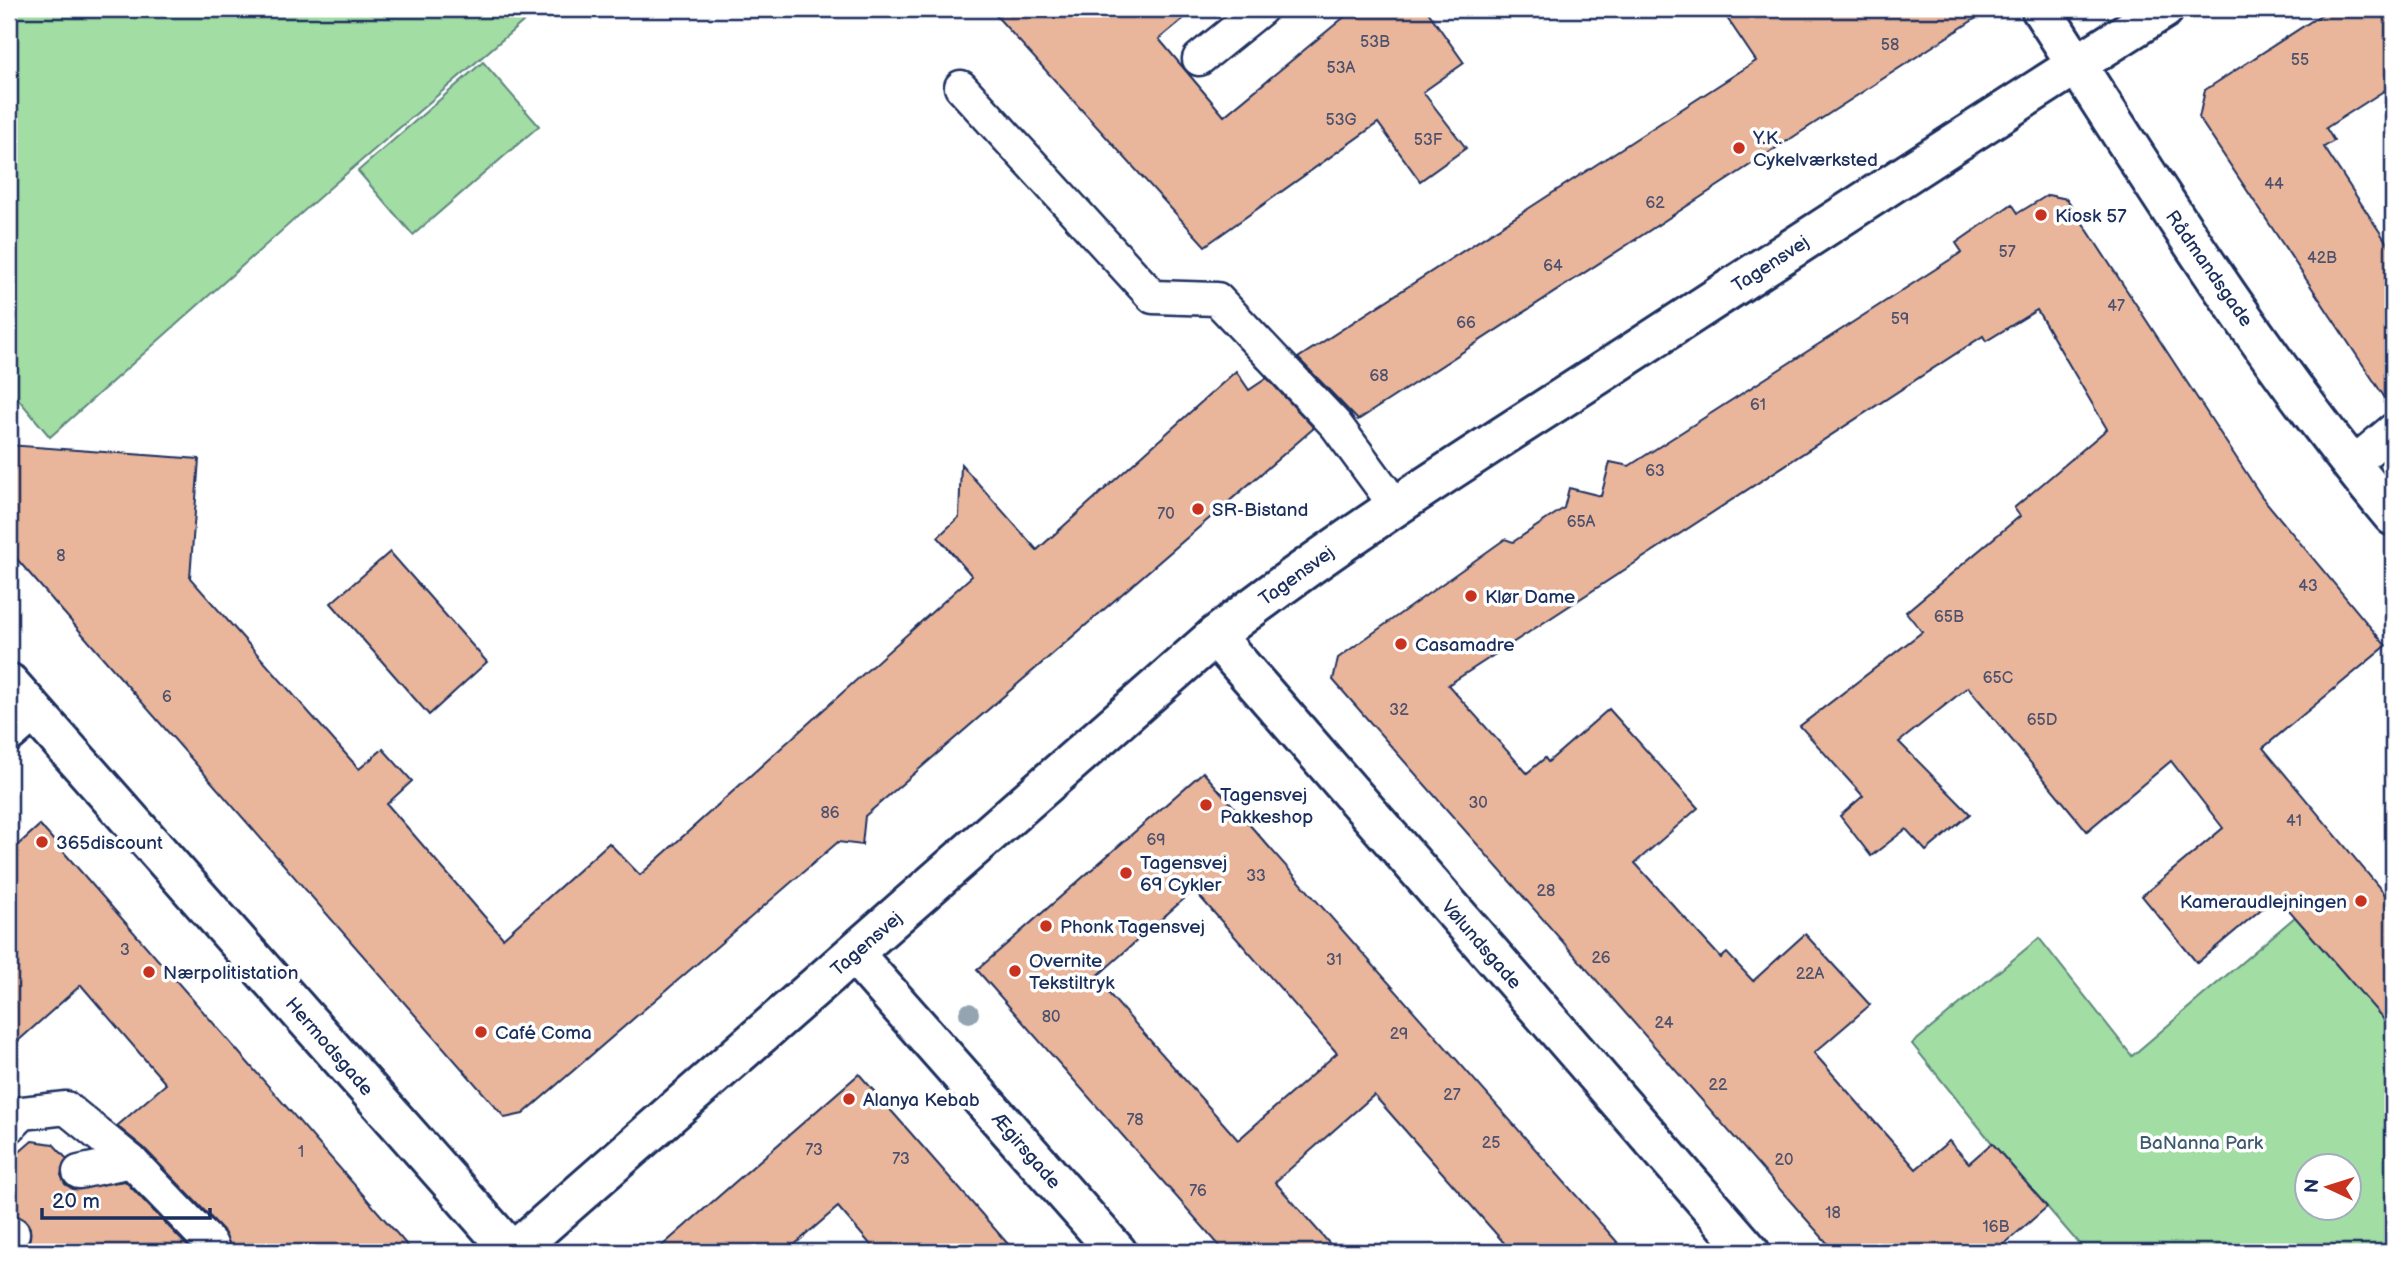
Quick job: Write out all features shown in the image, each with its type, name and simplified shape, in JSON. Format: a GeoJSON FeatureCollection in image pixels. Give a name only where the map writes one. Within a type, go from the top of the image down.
{"type":"FeatureCollection","features":[{"type":"Feature","properties":{"kind":"street","name":"Rådmandsgade"},"geometry":{"type":"LineString","coordinates":[[2041,9],[2212,274],[2351,465],[2393,516]]}},
{"type":"Feature","properties":{"kind":"street","name":"Tagensvej"},"geometry":{"type":"LineString","coordinates":[[512,1252],[1215,636],[1275,589],[1395,505],[2164,9]]}},
{"type":"Feature","properties":{"kind":"street","name":"Vølundsgade"},"geometry":{"type":"LineString","coordinates":[[1215,636],[1749,1252]]}},
{"type":"Feature","properties":{"kind":"street","name":"Hermodsgade"},"geometry":{"type":"LineString","coordinates":[[17,709],[512,1252]]}},
{"type":"Feature","properties":{"kind":"street","name":"Ægirsgade"},"geometry":{"type":"LineString","coordinates":[[854,954],[1117,1252]]}},
{"type":"Feature","properties":{"kind":"lane"},"geometry":{"type":"LineString","coordinates":[[1199,59],[1261,9]]}},
{"type":"Feature","properties":{"kind":"lane"},"geometry":{"type":"LineString","coordinates":[[961,87],[1153,297],[1217,299],[1336,425],[1395,505]]}},
{"type":"Feature","properties":{"kind":"lane"},"geometry":{"type":"LineString","coordinates":[[2351,465],[2393,430]]}},
{"type":"Feature","properties":{"kind":"lane"},"geometry":{"type":"LineString","coordinates":[[9,1127],[23,1113],[66,1108],[131,1161],[210,1243],[214,1252]]}},
{"type":"Feature","properties":{"kind":"lane"},"geometry":{"type":"LineString","coordinates":[[79,1172],[131,1161]]}},
{"type":"Feature","properties":{"kind":"green space"},"geometry":{"type":"Polygon","coordinates":[[[15,9],[538,9],[333,185],[50,437],[9,388],[9,14],[15,9]]]}},
{"type":"Feature","properties":{"kind":"green space"},"geometry":{"type":"Polygon","coordinates":[[[483,62],[539,126],[413,235],[358,171],[483,62]]]}},
{"type":"Feature","properties":{"kind":"green space","name":"BaNanna Park"},"geometry":{"type":"Polygon","coordinates":[[[2295,917],[2393,1029],[2393,1252],[2086,1252],[1992,1143],[1912,1044],[2039,938],[2132,1056],[2295,917]]]}},
{"type":"Feature","properties":{"kind":"building"},"geometry":{"type":"Polygon","coordinates":[[[990,9],[1195,9],[1159,39],[1224,116],[1354,9],[1426,9],[1464,63],[1423,92],[1466,148],[1420,181],[1378,123],[1205,246],[990,9]]]}},
{"type":"Feature","properties":{"kind":"building"},"geometry":{"type":"Polygon","coordinates":[[[1721,9],[1990,9],[1358,420],[1298,358],[1756,61],[1721,9]]]}},
{"type":"Feature","properties":{"kind":"building"},"geometry":{"type":"Polygon","coordinates":[[[2330,9],[2393,9],[2393,85],[2326,128],[2334,141],[2324,147],[2393,252],[2393,410],[2199,118],[2205,90],[2330,9]]]}},
{"type":"Feature","properties":{"kind":"building"},"geometry":{"type":"Polygon","coordinates":[[[2048,195],[2067,199],[2262,497],[2386,646],[2263,748],[2393,904],[2393,1030],[2277,896],[2197,963],[2142,896],[2223,828],[2171,761],[2087,831],[1968,687],[1899,742],[1970,814],[1926,851],[1906,829],[1871,856],[1840,816],[1863,796],[1800,726],[1922,632],[1906,612],[2020,516],[2014,508],[2107,429],[2037,310],[1986,341],[1983,336],[1448,685],[1527,773],[1545,758],[1548,762],[1609,709],[1698,808],[1635,863],[1721,958],[1727,953],[1753,981],[1805,934],[1870,1005],[1814,1053],[1916,1169],[1949,1141],[1969,1163],[1992,1143],[2047,1207],[1995,1252],[1835,1252],[1333,680],[1338,658],[1505,539],[1513,542],[1564,508],[1569,488],[1601,496],[1610,462],[1629,466],[1962,252],[1956,243],[2012,204],[2018,213],[2048,195]]]}},
{"type":"Feature","properties":{"kind":"building"},"geometry":{"type":"Polygon","coordinates":[[[1236,371],[1249,390],[1267,378],[1314,428],[865,816],[862,845],[838,842],[523,1114],[505,1118],[9,550],[9,445],[199,459],[190,578],[359,769],[383,749],[412,781],[387,804],[503,938],[609,843],[640,875],[972,576],[938,537],[959,517],[961,464],[1037,550],[1236,371]]]}},
{"type":"Feature","properties":{"kind":"building"},"geometry":{"type":"Polygon","coordinates":[[[390,552],[487,662],[429,715],[331,603],[390,552]]]}},
{"type":"Feature","properties":{"kind":"building"},"geometry":{"type":"Polygon","coordinates":[[[1203,772],[1626,1252],[1512,1252],[1374,1095],[1275,1182],[1337,1252],[1225,1252],[977,970],[1203,772]],[[1194,890],[1095,978],[1238,1140],[1337,1053],[1194,890]]]}},
{"type":"Feature","properties":{"kind":"building"},"geometry":{"type":"Polygon","coordinates":[[[40,825],[413,1252],[232,1252],[223,1230],[144,1148],[117,1126],[166,1084],[81,985],[9,1049],[9,853],[40,825]]]}},
{"type":"Feature","properties":{"kind":"building"},"geometry":{"type":"Polygon","coordinates":[[[859,1074],[1015,1252],[877,1252],[838,1207],[786,1252],[655,1252],[859,1074]]]}},
{"type":"Feature","properties":{"kind":"building"},"geometry":{"type":"Polygon","coordinates":[[[32,1141],[53,1144],[67,1159],[61,1175],[65,1184],[73,1189],[125,1181],[193,1252],[30,1252],[25,1247],[30,1238],[30,1228],[18,1216],[9,1215],[9,1161],[32,1141]]]}},
{"type":"Feature","properties":{"kind":"place","name":"Y.K. Cykelværksted"},"geometry":{"type":"Point","coordinates":[1739,148]}},
{"type":"Feature","properties":{"kind":"place","name":"Kiosk 57"},"geometry":{"type":"Point","coordinates":[2041,215]}},
{"type":"Feature","properties":{"kind":"place","name":"SR-Bistand"},"geometry":{"type":"Point","coordinates":[1198,509]}},
{"type":"Feature","properties":{"kind":"place","name":"Klør Dame"},"geometry":{"type":"Point","coordinates":[1471,596]}},
{"type":"Feature","properties":{"kind":"place","name":"Casamadre"},"geometry":{"type":"Point","coordinates":[1401,644]}},
{"type":"Feature","properties":{"kind":"place","name":"Tagensvej Pakkeshop"},"geometry":{"type":"Point","coordinates":[1206,805]}},
{"type":"Feature","properties":{"kind":"place","name":"365discount"},"geometry":{"type":"Point","coordinates":[42,842]}},
{"type":"Feature","properties":{"kind":"place","name":"Tagensvej 69 Cykler"},"geometry":{"type":"Point","coordinates":[1126,873]}},
{"type":"Feature","properties":{"kind":"place","name":"Kameraudlejningen"},"geometry":{"type":"Point","coordinates":[2361,901]}},
{"type":"Feature","properties":{"kind":"place","name":"Phonk Tagensvej"},"geometry":{"type":"Point","coordinates":[1046,926]}},
{"type":"Feature","properties":{"kind":"place","name":"Overnite Tekstiltryk"},"geometry":{"type":"Point","coordinates":[1015,971]}},
{"type":"Feature","properties":{"kind":"place","name":"Nærpolitistation"},"geometry":{"type":"Point","coordinates":[149,972]}},
{"type":"Feature","properties":{"kind":"place","name":"Café Coma"},"geometry":{"type":"Point","coordinates":[481,1032]}},
{"type":"Feature","properties":{"kind":"place","name":"Alanya Kebab"},"geometry":{"type":"Point","coordinates":[849,1099]}}]}
